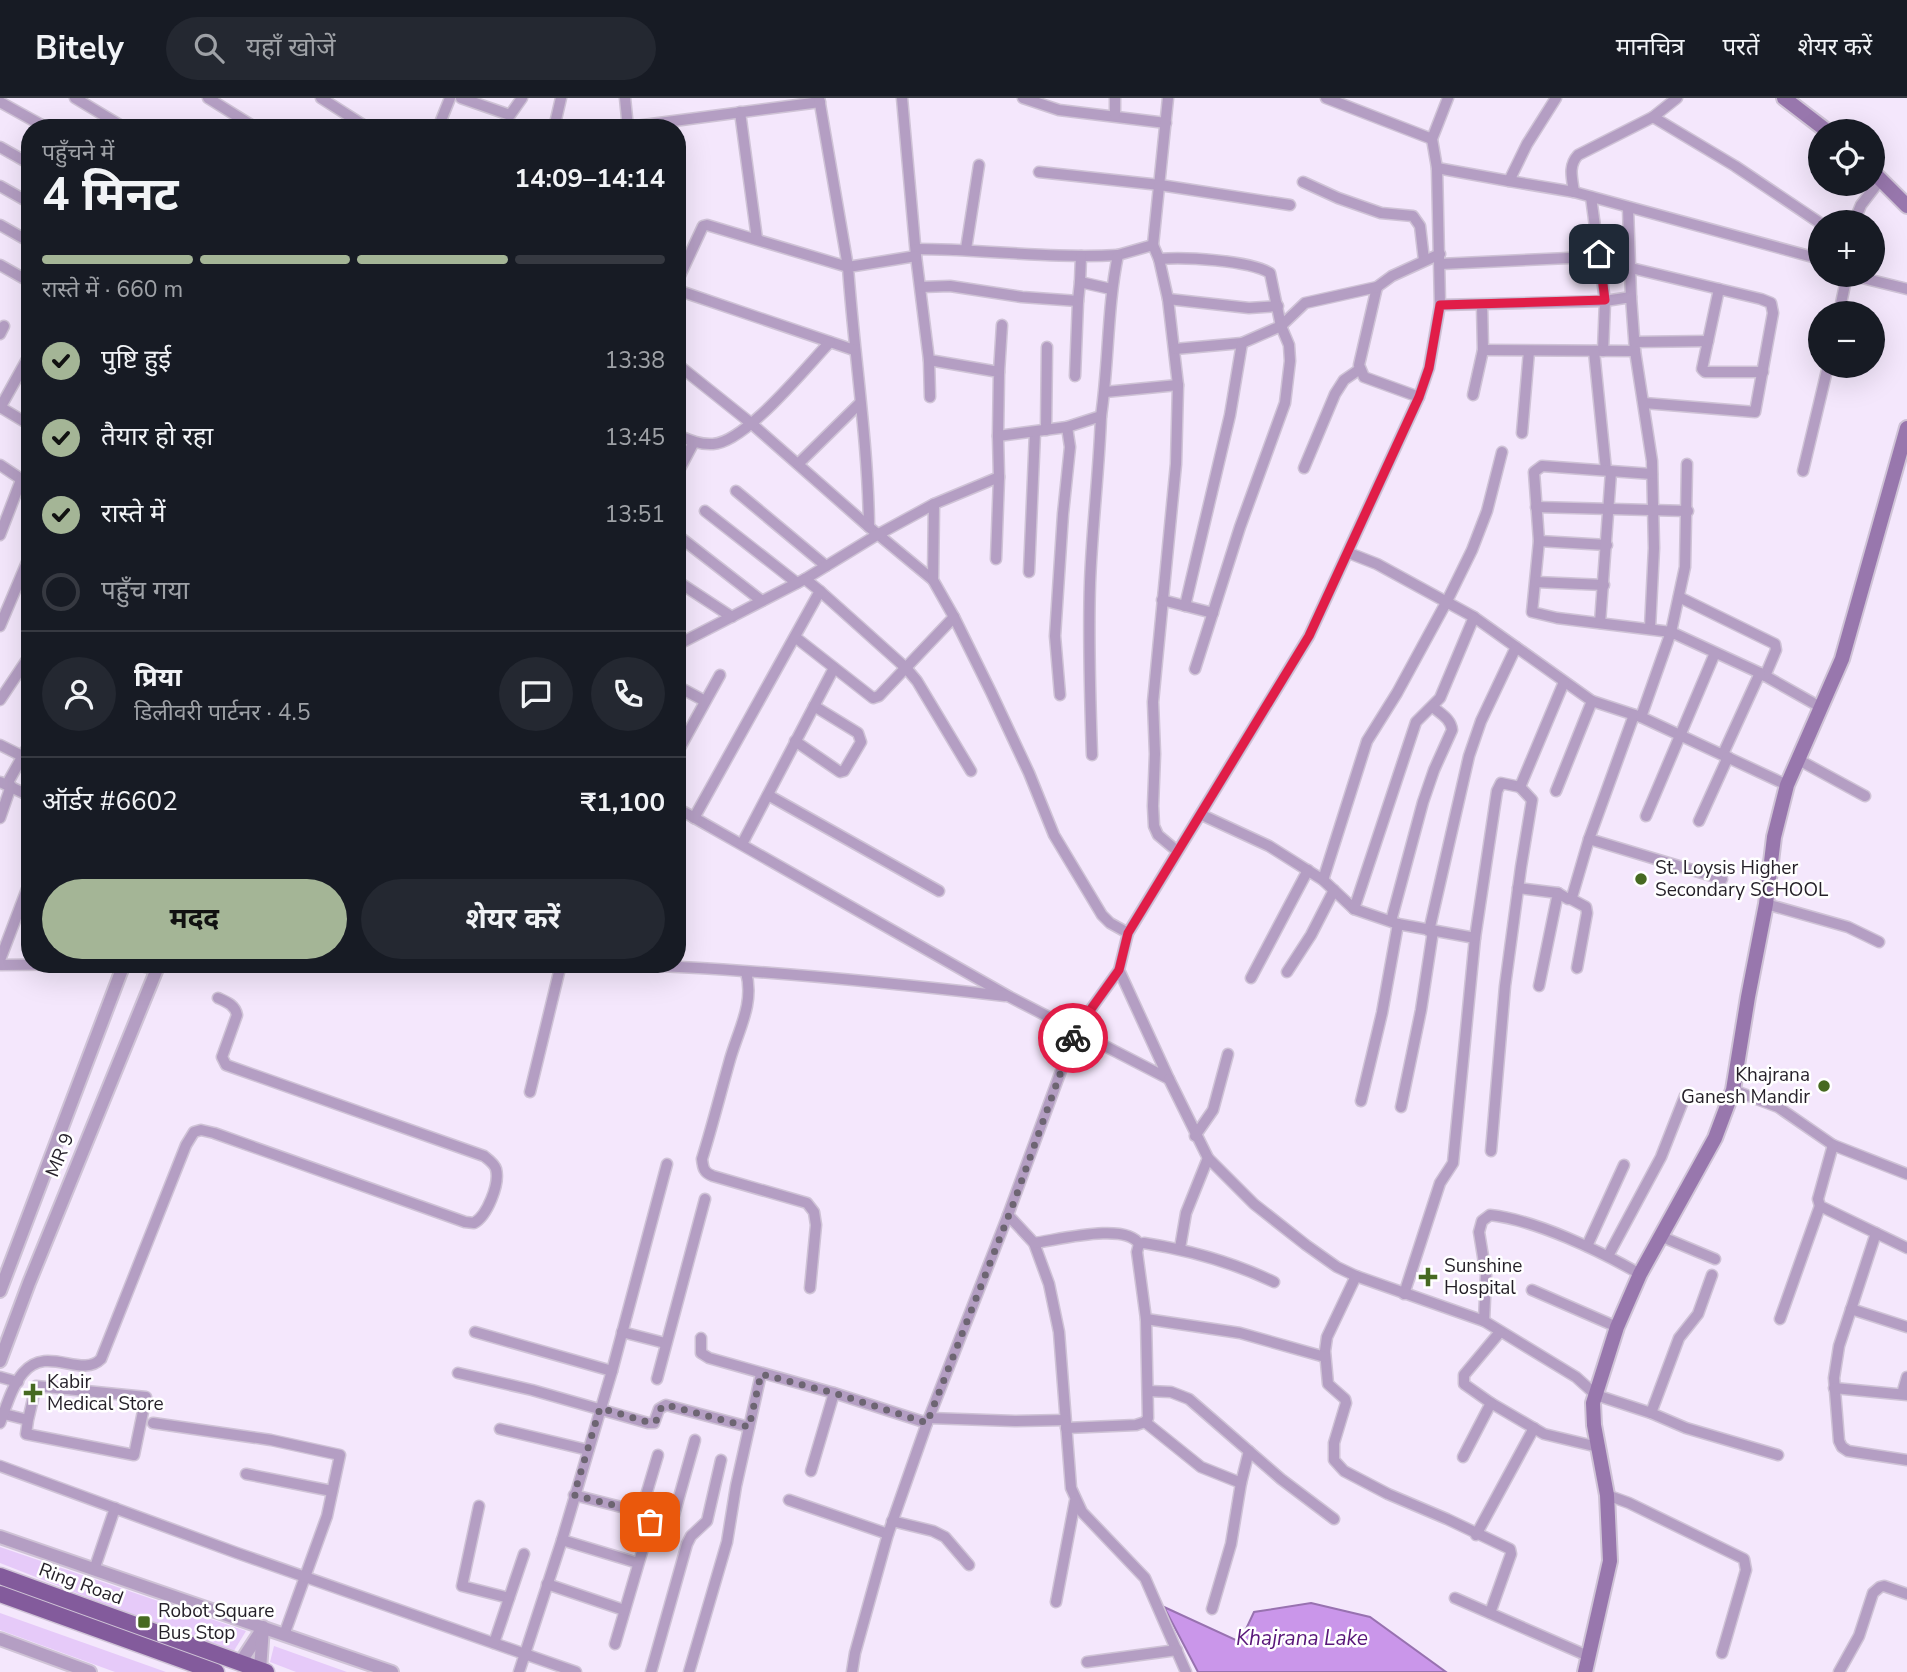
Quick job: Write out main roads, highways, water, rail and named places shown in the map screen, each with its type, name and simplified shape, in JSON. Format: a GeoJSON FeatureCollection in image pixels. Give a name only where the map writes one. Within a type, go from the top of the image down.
{"type":"FeatureCollection","features":[{"type":"Feature","properties":{"kind":"main road"},"geometry":{"type":"LineString","coordinates":[[1790,100],[1813,119]]}},
{"type":"Feature","properties":{"kind":"main road"},"geometry":{"type":"LineString","coordinates":[[1885,183],[1907,206]]}},
{"type":"Feature","properties":{"kind":"main road"},"geometry":{"type":"LineString","coordinates":[[1585,1672],[1610,1561],[1607,1495],[1593,1403],[1617,1327],[1640,1274],[1715,1138],[1733,1090],[1766,904],[1774,837],[1787,785],[1822,708],[1849,636],[1907,428]]}},
{"type":"Feature","properties":{"kind":"main road","name":"Ring Road"},"geometry":{"type":"LineString","coordinates":[[0,1576],[263,1671]]}},
{"type":"Feature","properties":{"kind":"main road","name":"Ring Road"},"geometry":{"type":"LineString","coordinates":[[0,1594],[216,1672]]}},
{"type":"Feature","properties":{"kind":"water","name":"Khajrana Lake"},"geometry":{"type":"Polygon","coordinates":[[[1311,1603],[1370,1617],[1446,1672],[1198,1672],[1164,1607],[1240,1642],[1254,1612],[1311,1603]]]}},
{"type":"Feature","properties":{"kind":"place","name":"St. Loysis Higher Secondary SCHOOL"},"geometry":{"type":"Point","coordinates":[1641,879]}},
{"type":"Feature","properties":{"kind":"place","name":"Khajrana Ganesh Mandir"},"geometry":{"type":"Point","coordinates":[1824,1086]}},
{"type":"Feature","properties":{"kind":"place","name":"Sunshine Hospital"},"geometry":{"type":"Point","coordinates":[1428,1277]}},
{"type":"Feature","properties":{"kind":"place","name":"Kabir Medical Store"},"geometry":{"type":"Point","coordinates":[33,1393]}},
{"type":"Feature","properties":{"kind":"place","name":"Robot Square Bus Stop"},"geometry":{"type":"Point","coordinates":[144,1622]}}]}
